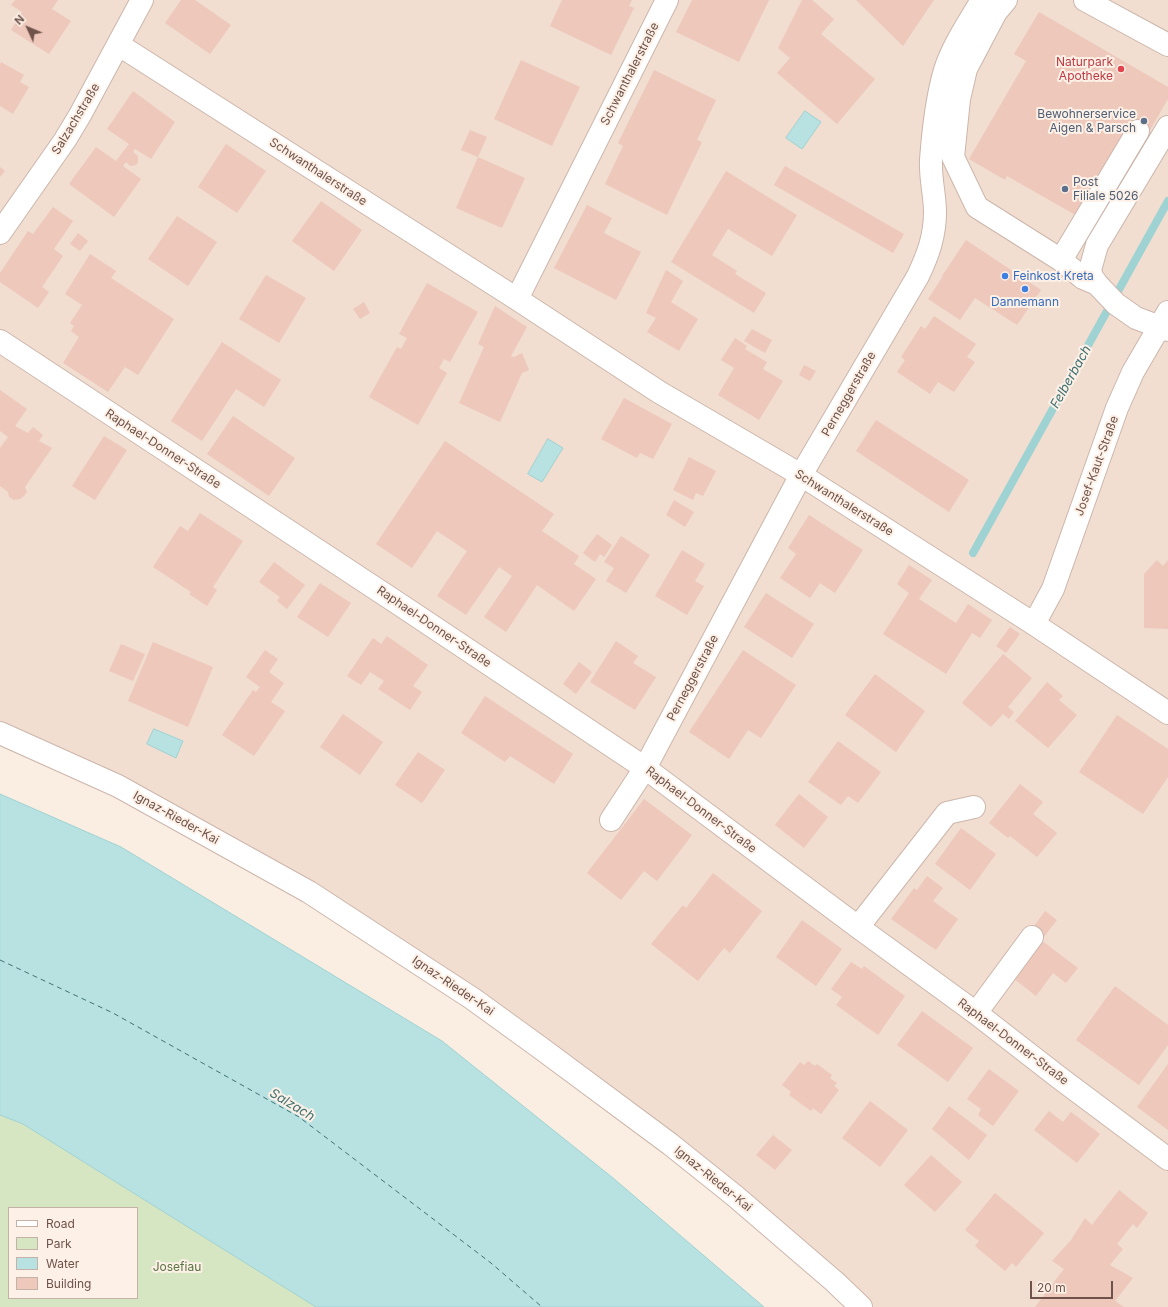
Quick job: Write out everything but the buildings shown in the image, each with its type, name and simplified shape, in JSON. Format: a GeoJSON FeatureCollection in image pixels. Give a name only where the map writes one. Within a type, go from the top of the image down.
{"type":"FeatureCollection","features":[{"type":"Feature","properties":{"kind":"street","name":"Salzachstraße"},"geometry":{"type":"LineString","coordinates":[[0,233],[65,140],[84,109],[142,0]]}},
{"type":"Feature","properties":{"kind":"street","name":"Schwanthalerstraße"},"geometry":{"type":"LineString","coordinates":[[517,299],[667,0]]}},
{"type":"Feature","properties":{"kind":"street","name":"Perneggerstraße"},"geometry":{"type":"LineString","coordinates":[[611,820],[645,768],[801,475],[918,276],[927,257],[931,243],[935,212],[931,165],[949,97],[946,69],[963,32],[982,0]]}},
{"type":"Feature","properties":{"kind":"street"},"geometry":{"type":"LineString","coordinates":[[1006,0],[996,12],[966,69],[949,97],[952,156],[977,207],[1061,260],[1083,278],[1097,284]]}},
{"type":"Feature","properties":{"kind":"street"},"geometry":{"type":"LineString","coordinates":[[1085,0],[1168,45]]}},
{"type":"Feature","properties":{"kind":"street","name":"Schwanthalerstraße"},"geometry":{"type":"LineString","coordinates":[[119,45],[517,299],[659,392],[801,475],[1034,624],[1168,713]]}},
{"type":"Feature","properties":{"kind":"street"},"geometry":{"type":"LineString","coordinates":[[1165,323],[1136,318],[1116,304],[1097,284],[1092,277],[1090,270],[1097,245],[1168,127]]}},
{"type":"Feature","properties":{"kind":"street"},"geometry":{"type":"LineString","coordinates":[[1061,260],[1138,132]]}},
{"type":"Feature","properties":{"kind":"street","name":"Josef-Kaut-Straße"},"geometry":{"type":"LineString","coordinates":[[1034,624],[1052,589],[1117,408],[1133,372],[1165,323]]}},
{"type":"Feature","properties":{"kind":"street","name":"Raphael-Donner-Straße"},"geometry":{"type":"LineString","coordinates":[[0,341],[645,768],[976,1013],[1168,1159]]}},
{"type":"Feature","properties":{"kind":"street","name":"Ignaz-Rieder-Kai"},"geometry":{"type":"LineString","coordinates":[[0,733],[118,786],[309,892],[473,999],[542,1048],[670,1144],[735,1196],[835,1282],[860,1307]]}},
{"type":"Feature","properties":{"kind":"street"},"geometry":{"type":"LineString","coordinates":[[858,927],[947,813],[974,807]]}},
{"type":"Feature","properties":{"kind":"street"},"geometry":{"type":"LineString","coordinates":[[976,1013],[1032,938]]}},
{"type":"Feature","properties":{"kind":"shaded area"},"geometry":{"type":"Polygon","coordinates":[[[0,0],[1168,0],[1168,1307],[867,1307],[299,877],[0,732],[0,0]]]}},
{"type":"Feature","properties":{"kind":"green space","name":"Josefiau"},"geometry":{"type":"Polygon","coordinates":[[[0,1115],[23,1124],[316,1307],[0,1307],[0,1115]]]}},
{"type":"Feature","properties":{"kind":"water"},"geometry":{"type":"Polygon","coordinates":[[[805,111],[821,122],[802,149],[786,138],[805,111]]]}},
{"type":"Feature","properties":{"kind":"water"},"geometry":{"type":"Polygon","coordinates":[[[548,439],[563,448],[542,482],[528,474],[548,439]]]}},
{"type":"Feature","properties":{"kind":"water"},"geometry":{"type":"Polygon","coordinates":[[[154,729],[183,741],[176,758],[147,744],[154,729]]]}},
{"type":"Feature","properties":{"kind":"water","name":"Salzach"},"geometry":{"type":"Polygon","coordinates":[[[0,794],[121,847],[442,1041],[613,1178],[764,1307],[316,1307],[23,1124],[0,1115],[0,794]]]}},
{"type":"Feature","properties":{"kind":"waterway","name":"Felberbach"},"geometry":{"type":"LineString","coordinates":[[973,553],[1168,201]]}},
{"type":"Feature","properties":{"kind":"ferry route"},"geometry":{"type":"LineString","coordinates":[[0,960],[113,1013],[299,1117],[491,1263],[542,1307]]}},
{"type":"Feature","properties":{"kind":"place","name":"Naturpark Apotheke"},"geometry":{"type":"Point","coordinates":[1121,69]}},
{"type":"Feature","properties":{"kind":"place","name":"Bewohnerservice Aigen & Parsch"},"geometry":{"type":"Point","coordinates":[1144,121]}},
{"type":"Feature","properties":{"kind":"place","name":"Post Filiale 5026"},"geometry":{"type":"Point","coordinates":[1065,189]}},
{"type":"Feature","properties":{"kind":"place","name":"Feinkost Kreta"},"geometry":{"type":"Point","coordinates":[1005,276]}},
{"type":"Feature","properties":{"kind":"place","name":"Dannemann"},"geometry":{"type":"Point","coordinates":[1025,289]}}]}
